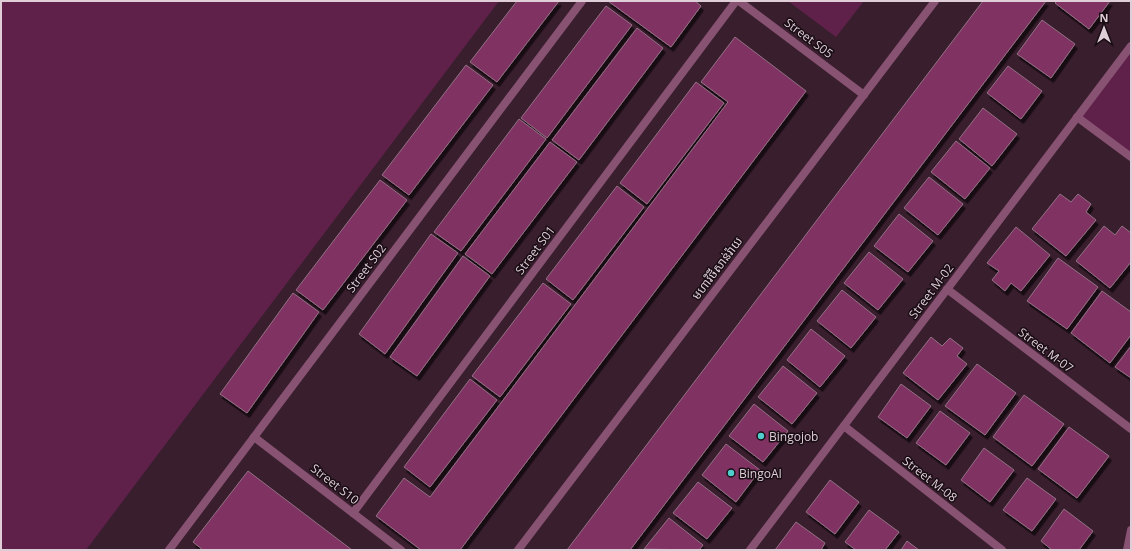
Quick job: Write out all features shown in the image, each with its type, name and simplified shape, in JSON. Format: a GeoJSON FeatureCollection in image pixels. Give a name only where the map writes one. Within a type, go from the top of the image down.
{"type":"FeatureCollection","features":[{"type":"Feature","properties":{"kind":"street","name":"Street S02"},"geometry":{"type":"LineString","coordinates":[[169,550],[582,1]]}},
{"type":"Feature","properties":{"kind":"street","name":"Street S01"},"geometry":{"type":"LineString","coordinates":[[353,513],[736,1]]}},
{"type":"Feature","properties":{"kind":"street","name":"Street S05"},"geometry":{"type":"LineString","coordinates":[[739,1],[864,95]]}},
{"type":"Feature","properties":{"kind":"street","name":"មហាវិថីសាន់រ៉ាយ"},"geometry":{"type":"LineString","coordinates":[[518,550],[935,1]]}},
{"type":"Feature","properties":{"kind":"street","name":"Street M-02"},"geometry":{"type":"LineString","coordinates":[[750,550],[1131,46]]}},
{"type":"Feature","properties":{"kind":"street"},"geometry":{"type":"LineString","coordinates":[[1077,117],[1131,157]]}},
{"type":"Feature","properties":{"kind":"street","name":"Street M-07"},"geometry":{"type":"LineString","coordinates":[[947,289],[1131,429]]}},
{"type":"Feature","properties":{"kind":"street","name":"Street M-08"},"geometry":{"type":"LineString","coordinates":[[844,426],[1002,550]]}},
{"type":"Feature","properties":{"kind":"street","name":"Street S10"},"geometry":{"type":"LineString","coordinates":[[254,437],[401,550]]}},
{"type":"Feature","properties":{"kind":"street"},"geometry":{"type":"LineString","coordinates":[[1127,550],[1131,530]]}},
{"type":"Feature","properties":{"kind":"shaded area"},"geometry":{"type":"Polygon","coordinates":[[[1,1],[499,1],[86,550],[1,550],[1,1]]]}},
{"type":"Feature","properties":{"kind":"shaded area"},"geometry":{"type":"Polygon","coordinates":[[[788,1],[864,1],[836,37],[788,1]]]}},
{"type":"Feature","properties":{"kind":"shaded area"},"geometry":{"type":"Polygon","coordinates":[[[1131,46],[1131,157],[1077,117],[1131,46]]]}},
{"type":"Feature","properties":{"kind":"building"},"geometry":{"type":"Polygon","coordinates":[[[517,1],[559,1],[497,82],[470,62],[517,1]]]}},
{"type":"Feature","properties":{"kind":"building"},"geometry":{"type":"Polygon","coordinates":[[[608,1],[695,1],[701,6],[671,47],[608,1]]]}},
{"type":"Feature","properties":{"kind":"building"},"geometry":{"type":"Polygon","coordinates":[[[983,1],[1046,1],[630,550],[567,550],[983,1]]]}},
{"type":"Feature","properties":{"kind":"building"},"geometry":{"type":"Polygon","coordinates":[[[1057,1],[1110,1],[1089,29],[1055,3],[1057,1]]]}},
{"type":"Feature","properties":{"kind":"building"},"geometry":{"type":"Polygon","coordinates":[[[606,6],[632,25],[547,138],[521,118],[606,6]]]}},
{"type":"Feature","properties":{"kind":"building"},"geometry":{"type":"Polygon","coordinates":[[[1042,20],[1075,44],[1051,78],[1017,54],[1042,20]]]}},
{"type":"Feature","properties":{"kind":"building"},"geometry":{"type":"Polygon","coordinates":[[[637,28],[663,48],[579,160],[552,140],[637,28]]]}},
{"type":"Feature","properties":{"kind":"building"},"geometry":{"type":"Polygon","coordinates":[[[735,37],[806,91],[460,550],[421,550],[376,516],[404,478],[430,497],[728,102],[701,82],[735,37]]]}},
{"type":"Feature","properties":{"kind":"building"},"geometry":{"type":"Polygon","coordinates":[[[466,65],[493,85],[409,195],[382,175],[466,65]]]}},
{"type":"Feature","properties":{"kind":"building"},"geometry":{"type":"Polygon","coordinates":[[[1008,66],[1042,91],[1021,119],[987,93],[1008,66]]]}},
{"type":"Feature","properties":{"kind":"building"},"geometry":{"type":"Polygon","coordinates":[[[696,82],[724,103],[647,204],[620,183],[696,82]]]}},
{"type":"Feature","properties":{"kind":"building"},"geometry":{"type":"Polygon","coordinates":[[[983,108],[1017,134],[992,166],[959,139],[983,108]]]}},
{"type":"Feature","properties":{"kind":"building"},"geometry":{"type":"Polygon","coordinates":[[[519,119],[546,139],[461,251],[434,232],[519,119]]]}},
{"type":"Feature","properties":{"kind":"building"},"geometry":{"type":"Polygon","coordinates":[[[956,141],[990,168],[965,199],[931,172],[956,141]]]}},
{"type":"Feature","properties":{"kind":"building"},"geometry":{"type":"Polygon","coordinates":[[[550,142],[577,162],[492,274],[465,254],[550,142]]]}},
{"type":"Feature","properties":{"kind":"building"},"geometry":{"type":"Polygon","coordinates":[[[929,177],[963,204],[938,235],[904,208],[929,177]]]}},
{"type":"Feature","properties":{"kind":"building"},"geometry":{"type":"Polygon","coordinates":[[[380,180],[407,200],[323,310],[296,290],[380,180]]]}},
{"type":"Feature","properties":{"kind":"building"},"geometry":{"type":"Polygon","coordinates":[[[617,186],[644,207],[573,300],[546,279],[617,186]]]}},
{"type":"Feature","properties":{"kind":"building"},"geometry":{"type":"Polygon","coordinates":[[[1060,194],[1071,202],[1078,194],[1091,204],[1086,212],[1096,220],[1066,256],[1032,229],[1060,194]]]}},
{"type":"Feature","properties":{"kind":"building"},"geometry":{"type":"Polygon","coordinates":[[[899,214],[933,241],[908,272],[874,246],[899,214]]]}},
{"type":"Feature","properties":{"kind":"building"},"geometry":{"type":"Polygon","coordinates":[[[1104,226],[1115,235],[1122,226],[1131,233],[1131,262],[1110,288],[1076,261],[1104,226]]]}},
{"type":"Feature","properties":{"kind":"building"},"geometry":{"type":"Polygon","coordinates":[[[1016,227],[1050,255],[1021,291],[1011,283],[1005,291],[992,280],[999,271],[987,263],[1016,227]]]}},
{"type":"Feature","properties":{"kind":"building"},"geometry":{"type":"Polygon","coordinates":[[[431,234],[458,253],[385,354],[359,334],[431,234]]]}},
{"type":"Feature","properties":{"kind":"building"},"geometry":{"type":"Polygon","coordinates":[[[869,252],[903,279],[878,310],[844,283],[869,252]]]}},
{"type":"Feature","properties":{"kind":"building"},"geometry":{"type":"Polygon","coordinates":[[[463,256],[490,276],[417,376],[390,357],[463,256]]]}},
{"type":"Feature","properties":{"kind":"building"},"geometry":{"type":"Polygon","coordinates":[[[1058,258],[1098,287],[1067,329],[1027,301],[1058,258]]]}},
{"type":"Feature","properties":{"kind":"building"},"geometry":{"type":"Polygon","coordinates":[[[543,283],[571,304],[500,397],[472,376],[543,283]]]}},
{"type":"Feature","properties":{"kind":"building"},"geometry":{"type":"Polygon","coordinates":[[[842,290],[876,317],[851,348],[817,321],[842,290]]]}},
{"type":"Feature","properties":{"kind":"building"},"geometry":{"type":"Polygon","coordinates":[[[1102,291],[1131,312],[1131,335],[1110,363],[1071,333],[1102,291]]]}},
{"type":"Feature","properties":{"kind":"building"},"geometry":{"type":"Polygon","coordinates":[[[293,293],[319,312],[247,413],[220,394],[293,293]]]}},
{"type":"Feature","properties":{"kind":"building"},"geometry":{"type":"Polygon","coordinates":[[[811,329],[845,356],[820,387],[787,360],[811,329]]]}},
{"type":"Feature","properties":{"kind":"building"},"geometry":{"type":"Polygon","coordinates":[[[931,337],[942,346],[950,338],[963,348],[957,356],[967,364],[938,400],[903,373],[931,337]]]}},
{"type":"Feature","properties":{"kind":"building"},"geometry":{"type":"Polygon","coordinates":[[[1131,346],[1131,378],[1115,367],[1131,346]]]}},
{"type":"Feature","properties":{"kind":"building"},"geometry":{"type":"Polygon","coordinates":[[[977,364],[1016,393],[985,435],[945,406],[977,364]]]}},
{"type":"Feature","properties":{"kind":"building"},"geometry":{"type":"Polygon","coordinates":[[[783,366],[817,393],[792,424],[758,397],[783,366]]]}},
{"type":"Feature","properties":{"kind":"building"},"geometry":{"type":"Polygon","coordinates":[[[470,379],[497,400],[430,487],[404,467],[470,379]]]}},
{"type":"Feature","properties":{"kind":"building"},"geometry":{"type":"Polygon","coordinates":[[[901,384],[931,406],[907,438],[878,417],[901,384]]]}},
{"type":"Feature","properties":{"kind":"building"},"geometry":{"type":"Polygon","coordinates":[[[1024,395],[1064,424],[1032,466],[993,437],[1024,395]]]}},
{"type":"Feature","properties":{"kind":"building"},"geometry":{"type":"Polygon","coordinates":[[[754,404],[788,431],[763,462],[729,436],[754,404]]]}},
{"type":"Feature","properties":{"kind":"building"},"geometry":{"type":"Polygon","coordinates":[[[940,411],[970,433],[946,465],[916,443],[940,411]]]}},
{"type":"Feature","properties":{"kind":"building"},"geometry":{"type":"Polygon","coordinates":[[[1069,427],[1109,456],[1077,498],[1038,469],[1069,427]]]}},
{"type":"Feature","properties":{"kind":"building","name":"BingoAI"},"geometry":{"type":"Polygon","coordinates":[[[726,444],[760,470],[736,502],[702,475],[726,444]]]}},
{"type":"Feature","properties":{"kind":"building"},"geometry":{"type":"Polygon","coordinates":[[[984,448],[1014,470],[990,502],[961,480],[984,448]]]}},
{"type":"Feature","properties":{"kind":"building"},"geometry":{"type":"Polygon","coordinates":[[[248,471],[352,550],[203,550],[193,542],[248,471]]]}},
{"type":"Feature","properties":{"kind":"building"},"geometry":{"type":"Polygon","coordinates":[[[1027,478],[1056,499],[1032,531],[1003,510],[1027,478]]]}},
{"type":"Feature","properties":{"kind":"building"},"geometry":{"type":"Polygon","coordinates":[[[830,480],[859,502],[835,534],[806,512],[830,480]]]}},
{"type":"Feature","properties":{"kind":"building"},"geometry":{"type":"Polygon","coordinates":[[[698,482],[732,508],[707,539],[673,513],[698,482]]]}},
{"type":"Feature","properties":{"kind":"building"},"geometry":{"type":"Polygon","coordinates":[[[1064,509],[1093,531],[1079,550],[1052,550],[1041,541],[1064,509]]]}},
{"type":"Feature","properties":{"kind":"building"},"geometry":{"type":"Polygon","coordinates":[[[869,510],[899,532],[885,550],[856,550],[845,542],[869,510]]]}},
{"type":"Feature","properties":{"kind":"building"},"geometry":{"type":"Polygon","coordinates":[[[669,518],[703,545],[699,550],[644,549],[669,518]]]}},
{"type":"Feature","properties":{"kind":"building"},"geometry":{"type":"Polygon","coordinates":[[[796,522],[825,543],[821,550],[775,550],[796,522]]]}},
{"type":"Feature","properties":{"kind":"building"},"geometry":{"type":"Polygon","coordinates":[[[907,541],[919,550],[901,550],[907,541]]]}},
{"type":"Feature","properties":{"kind":"place","name":"Bingojob"},"geometry":{"type":"Point","coordinates":[761,436]}},
{"type":"Feature","properties":{"kind":"place","name":"BingoAI"},"geometry":{"type":"Point","coordinates":[731,473]}}]}
